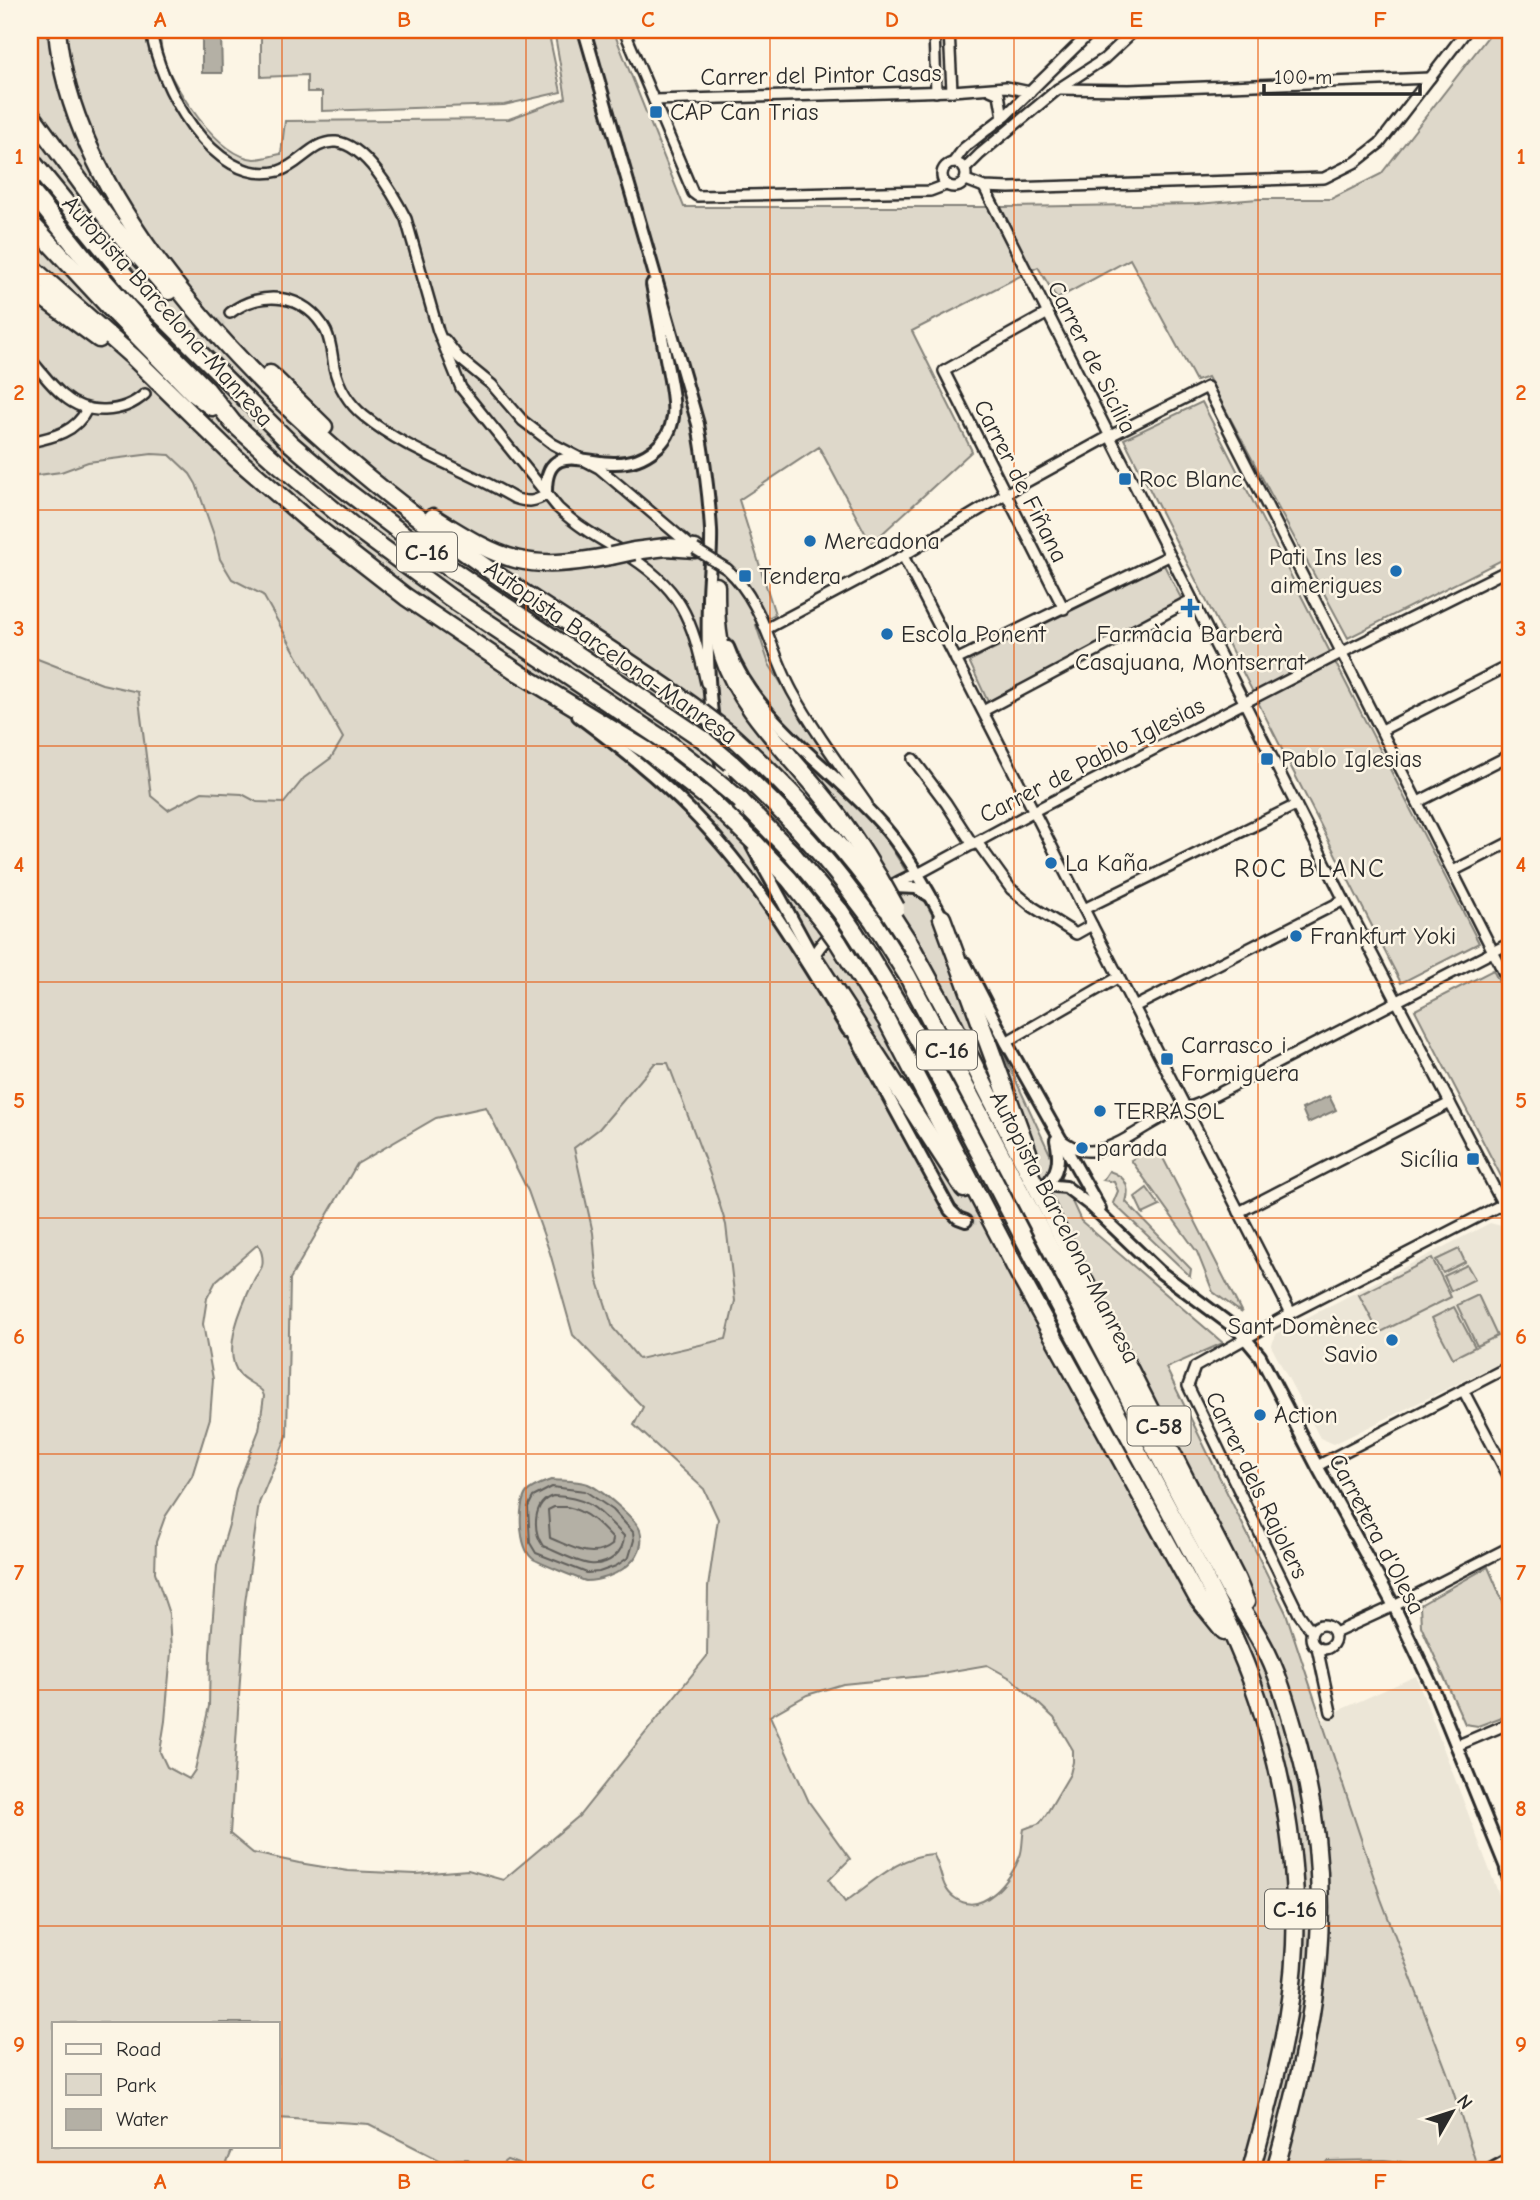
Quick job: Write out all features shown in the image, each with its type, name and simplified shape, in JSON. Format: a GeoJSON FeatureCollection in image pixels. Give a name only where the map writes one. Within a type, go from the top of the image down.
{"type":"FeatureCollection","features":[{"type":"Feature","properties":{"kind":"highway"},"geometry":{"type":"LineString","coordinates":[[57,30],[59,55],[76,115],[107,184],[158,261],[231,350],[302,422],[430,527],[705,705],[730,734],[798,798],[873,879]]}},
{"type":"Feature","properties":{"kind":"highway"},"geometry":{"type":"LineString","coordinates":[[30,113],[111,225],[200,325],[231,350]]}},
{"type":"Feature","properties":{"kind":"highway","name":"Autopista Barcelona-Manresa"},"geometry":{"type":"LineString","coordinates":[[30,159],[141,294],[200,356],[290,443],[340,486],[436,559],[704,740],[731,762],[802,832],[831,865],[873,921],[907,975],[1230,1591],[1264,1647],[1290,1716],[1316,1827],[1321,1905],[1318,1970],[1311,2025],[1275,2170]]}},
{"type":"Feature","properties":{"kind":"highway"},"geometry":{"type":"LineString","coordinates":[[107,184],[240,345],[312,416],[423,510],[468,539],[496,554],[519,561],[551,564],[666,547],[703,547]]}},
{"type":"Feature","properties":{"kind":"highway","name":"Autopista Barcelona-Manresa"},"geometry":{"type":"LineString","coordinates":[[30,190],[92,267],[157,340],[207,390],[233,423],[353,526],[449,597],[667,742],[711,776],[741,801],[790,852],[855,933],[928,1054],[1021,1235],[1186,1542],[1239,1650],[1258,1698],[1281,1779],[1290,1832],[1295,1906],[1285,2038],[1251,2170]]}},
{"type":"Feature","properties":{"kind":"highway"},"geometry":{"type":"LineString","coordinates":[[30,222],[192,392],[233,423]]}},
{"type":"Feature","properties":{"kind":"highway"},"geometry":{"type":"LineString","coordinates":[[30,266],[133,357],[236,458],[310,522],[406,597],[520,673]]}},
{"type":"Feature","properties":{"kind":"highway"},"geometry":{"type":"LineString","coordinates":[[30,289],[160,385]]}},
{"type":"Feature","properties":{"kind":"highway"},"geometry":{"type":"LineString","coordinates":[[716,586],[720,643],[736,683],[757,715],[827,800],[873,879]]}},
{"type":"Feature","properties":{"kind":"highway","name":"C-58"},"geometry":{"type":"LineString","coordinates":[[520,673],[646,750],[709,799],[755,843],[825,924],[887,1021],[1022,1280],[1198,1599],[1239,1650]]}},
{"type":"Feature","properties":{"kind":"highway","name":"C-58"},"geometry":{"type":"LineString","coordinates":[[873,879],[1047,1185],[1237,1580],[1264,1647]]}},
{"type":"Feature","properties":{"kind":"highway"},"geometry":{"type":"LineString","coordinates":[[942,918],[1036,1172],[1047,1185]]}},
{"type":"Feature","properties":{"kind":"highway","name":"C-58"},"geometry":{"type":"LineString","coordinates":[[813,957],[966,1192],[1010,1267],[1022,1280]]}},
{"type":"Feature","properties":{"kind":"street"},"geometry":{"type":"LineString","coordinates":[[151,30],[159,65],[187,120],[206,144],[225,160],[246,169],[278,171],[318,146],[332,141],[347,145],[362,155],[388,189],[406,219],[435,319],[461,388],[546,493],[573,522],[643,565],[662,581],[676,598],[694,632],[705,705]]}},
{"type":"Feature","properties":{"kind":"street","name":"C-58"},"geometry":{"type":"LineString","coordinates":[[584,30],[698,424],[707,479],[703,547],[707,635],[705,705],[719,758],[747,838],[813,957]]}},
{"type":"Feature","properties":{"kind":"street"},"geometry":{"type":"LineString","coordinates":[[624,30],[693,193],[697,196],[930,191],[946,185],[957,187],[966,180]]}},
{"type":"Feature","properties":{"kind":"street"},"geometry":{"type":"LineString","coordinates":[[934,30],[936,92]]}},
{"type":"Feature","properties":{"kind":"street"},"geometry":{"type":"LineString","coordinates":[[949,30],[952,92]]}},
{"type":"Feature","properties":{"kind":"street"},"geometry":{"type":"LineString","coordinates":[[946,185],[942,178],[943,170],[953,163],[964,148],[1030,92],[1093,30]]}},
{"type":"Feature","properties":{"kind":"street"},"geometry":{"type":"LineString","coordinates":[[965,169],[1058,89],[1099,63],[1135,30]]}},
{"type":"Feature","properties":{"kind":"street"},"geometry":{"type":"LineString","coordinates":[[966,180],[984,187],[1318,179],[1356,162],[1380,143],[1466,30]]}},
{"type":"Feature","properties":{"kind":"street"},"geometry":{"type":"LineString","coordinates":[[1058,89],[1129,90],[1430,78]]}},
{"type":"Feature","properties":{"kind":"street","name":"Carrer del Pintor Casas"},"geometry":{"type":"LineString","coordinates":[[654,100],[952,92],[1006,87],[1030,92]]}},
{"type":"Feature","properties":{"kind":"street"},"geometry":{"type":"LineString","coordinates":[[990,90],[999,94],[1003,117]]}},
{"type":"Feature","properties":{"kind":"street"},"geometry":{"type":"LineString","coordinates":[[953,163],[965,169]]}},
{"type":"Feature","properties":{"kind":"street"},"geometry":{"type":"LineString","coordinates":[[965,169],[966,180]]}},
{"type":"Feature","properties":{"kind":"street","name":"Carrer de Sicília"},"geometry":{"type":"LineString","coordinates":[[984,187],[1296,805],[1450,1103],[1507,1203],[1510,1218]]}},
{"type":"Feature","properties":{"kind":"street"},"geometry":{"type":"LineString","coordinates":[[230,313],[250,301],[267,296],[288,299],[307,308],[324,328],[332,348],[338,380],[347,397],[363,415],[394,436],[527,503],[538,500],[546,493],[546,480],[552,466],[567,458],[614,463],[638,459],[662,443],[670,429],[673,414],[672,393],[641,228]]}},
{"type":"Feature","properties":{"kind":"street","name":"Carrer de Fiñana"},"geometry":{"type":"LineString","coordinates":[[1048,313],[944,371],[1064,609]]}},
{"type":"Feature","properties":{"kind":"street"},"geometry":{"type":"LineString","coordinates":[[435,319],[453,351],[492,385],[523,421],[554,444],[582,458],[618,482],[703,547],[748,592],[783,673],[801,706],[840,767],[918,874],[1051,1124],[1112,1226]]}},
{"type":"Feature","properties":{"kind":"street"},"geometry":{"type":"LineString","coordinates":[[30,359],[64,397],[88,409],[108,410],[128,406],[145,394]]}},
{"type":"Feature","properties":{"kind":"street"},"geometry":{"type":"LineString","coordinates":[[766,629],[903,556],[1110,436],[1207,387],[1510,985]]}},
{"type":"Feature","properties":{"kind":"street"},"geometry":{"type":"LineString","coordinates":[[30,442],[72,429],[82,421],[88,409]]}},
{"type":"Feature","properties":{"kind":"street","name":"C-58"},"geometry":{"type":"LineString","coordinates":[[703,547],[716,586]]}},
{"type":"Feature","properties":{"kind":"street"},"geometry":{"type":"LineString","coordinates":[[903,556],[1291,1313]]}},
{"type":"Feature","properties":{"kind":"street"},"geometry":{"type":"LineString","coordinates":[[956,660],[1169,556]]}},
{"type":"Feature","properties":{"kind":"street","name":"Carrer de Pablo Iglesias"},"geometry":{"type":"LineString","coordinates":[[918,874],[1034,811],[1510,569]]}},
{"type":"Feature","properties":{"kind":"street"},"geometry":{"type":"LineString","coordinates":[[716,586],[728,648],[755,698],[885,828]]}},
{"type":"Feature","properties":{"kind":"street"},"geometry":{"type":"LineString","coordinates":[[983,711],[1191,600]]}},
{"type":"Feature","properties":{"kind":"street"},"geometry":{"type":"LineString","coordinates":[[1382,730],[1510,665]]}},
{"type":"Feature","properties":{"kind":"street"},"geometry":{"type":"LineString","coordinates":[[520,673],[632,758],[692,812],[715,837],[784,926],[866,1059]]}},
{"type":"Feature","properties":{"kind":"street"},"geometry":{"type":"LineString","coordinates":[[1418,802],[1510,755]]}},
{"type":"Feature","properties":{"kind":"street"},"geometry":{"type":"LineString","coordinates":[[913,758],[1011,889],[1076,934],[1092,925]]}},
{"type":"Feature","properties":{"kind":"street"},"geometry":{"type":"LineString","coordinates":[[1084,909],[1296,805]]}},
{"type":"Feature","properties":{"kind":"street"},"geometry":{"type":"LineString","coordinates":[[1453,871],[1510,842]]}},
{"type":"Feature","properties":{"kind":"street"},"geometry":{"type":"LineString","coordinates":[[918,874],[904,879],[833,930],[813,957],[950,1210],[966,1221]]}},
{"type":"Feature","properties":{"kind":"street"},"geometry":{"type":"LineString","coordinates":[[894,887],[916,888],[930,896]]}},
{"type":"Feature","properties":{"kind":"street"},"geometry":{"type":"LineString","coordinates":[[1134,1007],[1345,900]]}},
{"type":"Feature","properties":{"kind":"street"},"geometry":{"type":"LineString","coordinates":[[1059,1138],[1076,1148],[1089,1151],[1106,1148],[1171,1113],[1187,1110],[1510,943]]}},
{"type":"Feature","properties":{"kind":"street"},"geometry":{"type":"LineString","coordinates":[[1006,1042],[1119,977]]}},
{"type":"Feature","properties":{"kind":"street"},"geometry":{"type":"LineString","coordinates":[[1239,1212],[1450,1103]]}},
{"type":"Feature","properties":{"kind":"street"},"geometry":{"type":"LineString","coordinates":[[1047,1185],[1054,1176],[1058,1157],[1051,1124]]}},
{"type":"Feature","properties":{"kind":"street"},"geometry":{"type":"LineString","coordinates":[[1047,1185],[1066,1187],[1074,1192],[1112,1226]]}},
{"type":"Feature","properties":{"kind":"street","name":"Carrer dels Rajolers"},"geometry":{"type":"LineString","coordinates":[[1312,1632],[1299,1614],[1188,1386],[1195,1367],[1291,1313],[1507,1203],[1510,1196]]}},
{"type":"Feature","properties":{"kind":"street","name":"Carretera d'Olesa"},"geometry":{"type":"LineString","coordinates":[[1112,1226],[1160,1272],[1248,1339],[1267,1369],[1394,1606],[1433,1688],[1509,1872]]}},
{"type":"Feature","properties":{"kind":"street"},"geometry":{"type":"LineString","coordinates":[[1317,1466],[1510,1366]]}},
{"type":"Feature","properties":{"kind":"street"},"geometry":{"type":"LineString","coordinates":[[1463,1390],[1510,1479]]}},
{"type":"Feature","properties":{"kind":"street"},"geometry":{"type":"LineString","coordinates":[[1335,1633],[1510,1546]]}},
{"type":"Feature","properties":{"kind":"street"},"geometry":{"type":"LineString","coordinates":[[1317,1647],[1329,1648],[1335,1642],[1332,1628],[1324,1624],[1316,1626],[1311,1641],[1317,1647],[1331,1712]]}},
{"type":"Feature","properties":{"kind":"street"},"geometry":{"type":"LineString","coordinates":[[1456,1745],[1510,1723]]}},
{"type":"Feature","properties":{"kind":"street"},"geometry":{"type":"LineString","coordinates":[[1490,2170],[1510,2159]]}},
{"type":"Feature","properties":{"kind":"shaded area"},"geometry":{"type":"Polygon","coordinates":[[[152,454],[170,455],[190,474],[215,538],[220,559],[232,579],[263,595],[344,738],[331,758],[304,778],[284,803],[257,802],[242,794],[168,810],[151,796],[138,692],[102,684],[30,656],[30,476],[61,472],[88,462],[152,454]]]}},
{"type":"Feature","properties":{"kind":"shaded area"},"geometry":{"type":"Polygon","coordinates":[[[655,1063],[668,1063],[711,1177],[726,1225],[735,1301],[726,1339],[639,1359],[613,1328],[597,1278],[593,1233],[574,1148],[599,1129],[655,1063]]]}},
{"type":"Feature","properties":{"kind":"shaded area","name":"Sant Domènec Savio"},"geometry":{"type":"Polygon","coordinates":[[[1490,1223],[1505,1227],[1510,1238],[1510,1358],[1334,1444],[1320,1438],[1271,1346],[1277,1333],[1490,1223]]]}},
{"type":"Feature","properties":{"kind":"shaded area"},"geometry":{"type":"Polygon","coordinates":[[[1416,1676],[1510,1924],[1510,2170],[1481,2170],[1477,2166],[1447,2072],[1381,1899],[1322,1721],[1342,1709],[1416,1676]]]}},
{"type":"Feature","properties":{"kind":"green space"},"geometry":{"type":"Polygon","coordinates":[[[30,30],[159,30],[168,70],[199,119],[226,146],[240,155],[254,159],[281,154],[285,121],[509,119],[566,98],[554,30],[613,30],[684,207],[1003,207],[1331,199],[1381,174],[1493,30],[1510,30],[1510,556],[1348,638],[1208,377],[1196,381],[1130,259],[1057,299],[1038,267],[912,331],[972,451],[871,544],[819,447],[739,500],[775,614],[756,625],[769,664],[836,770],[925,901],[992,1029],[1081,1221],[1223,1343],[1166,1368],[1286,1613],[1381,1899],[1447,2072],[1477,2166],[1468,2169],[1384,2160],[1327,2161],[1320,2170],[535,2170],[507,2160],[494,2170],[479,2170],[468,2159],[445,2163],[369,2124],[280,2118],[280,2022],[52,2022],[52,2148],[233,2148],[224,2170],[30,2170],[30,656],[102,684],[138,692],[151,796],[168,810],[202,792],[242,794],[257,802],[284,803],[304,778],[331,758],[343,738],[263,595],[232,579],[220,559],[196,484],[190,474],[170,455],[152,454],[88,462],[61,472],[30,476],[30,30]],[[655,1063],[599,1129],[574,1148],[593,1233],[597,1278],[613,1328],[639,1359],[726,1339],[735,1301],[726,1225],[711,1177],[668,1063],[655,1063]],[[486,1107],[436,1118],[357,1164],[290,1279],[287,1436],[259,1503],[245,1603],[230,1834],[253,1853],[348,1871],[416,1874],[468,1870],[503,1880],[579,1816],[707,1656],[708,1587],[718,1519],[704,1489],[634,1425],[643,1407],[573,1335],[550,1253],[528,1191],[486,1107]],[[258,1244],[216,1281],[207,1298],[203,1324],[213,1379],[210,1418],[192,1476],[165,1517],[156,1542],[155,1572],[169,1614],[171,1652],[160,1752],[167,1767],[189,1779],[195,1770],[209,1706],[217,1566],[236,1489],[259,1430],[264,1396],[262,1391],[240,1375],[232,1354],[239,1314],[262,1266],[258,1244]],[[987,1665],[924,1676],[843,1684],[807,1695],[770,1716],[809,1802],[850,1859],[829,1880],[845,1902],[898,1865],[921,1856],[933,1854],[946,1889],[965,1903],[985,1900],[995,1893],[1016,1865],[1021,1853],[1024,1829],[1040,1823],[1047,1813],[1070,1774],[1073,1750],[1054,1718],[1012,1679],[987,1665]]]}},
{"type":"Feature","properties":{"kind":"green space"},"geometry":{"type":"Polygon","coordinates":[[[261,30],[548,30],[561,92],[504,105],[322,111],[322,92],[307,92],[307,75],[261,77],[261,30]]]}},
{"type":"Feature","properties":{"kind":"green space"},"geometry":{"type":"Polygon","coordinates":[[[1202,402],[1479,943],[1401,983],[1124,439],[1202,402]]]}},
{"type":"Feature","properties":{"kind":"green space"},"geometry":{"type":"Polygon","coordinates":[[[1164,565],[1182,600],[988,702],[969,661],[1164,565]]]}},
{"type":"Feature","properties":{"kind":"green space"},"geometry":{"type":"Polygon","coordinates":[[[1493,970],[1510,1004],[1510,1184],[1506,1186],[1415,1010],[1493,970]]]}},
{"type":"Feature","properties":{"kind":"green space"},"geometry":{"type":"Polygon","coordinates":[[[1153,1148],[1159,1150],[1242,1313],[1213,1292],[1197,1252],[1131,1160],[1153,1148]]]}},
{"type":"Feature","properties":{"kind":"green space"},"geometry":{"type":"Polygon","coordinates":[[[1109,1171],[1123,1179],[1128,1191],[1126,1202],[1191,1269],[1190,1276],[1113,1203],[1118,1191],[1114,1182],[1103,1180],[1109,1171]]]}},
{"type":"Feature","properties":{"kind":"green space"},"geometry":{"type":"Polygon","coordinates":[[[1147,1188],[1160,1206],[1143,1214],[1135,1197],[1147,1188]]]}},
{"type":"Feature","properties":{"kind":"green space"},"geometry":{"type":"Polygon","coordinates":[[[1459,1249],[1465,1262],[1443,1273],[1436,1260],[1459,1249]]]}},
{"type":"Feature","properties":{"kind":"green space"},"geometry":{"type":"Polygon","coordinates":[[[1432,1258],[1451,1297],[1379,1333],[1359,1295],[1432,1258]]]}},
{"type":"Feature","properties":{"kind":"green space"},"geometry":{"type":"Polygon","coordinates":[[[1467,1265],[1475,1279],[1451,1291],[1444,1276],[1467,1265]]]}},
{"type":"Feature","properties":{"kind":"green space"},"geometry":{"type":"Polygon","coordinates":[[[1478,1295],[1497,1336],[1477,1346],[1457,1305],[1478,1295]]]}},
{"type":"Feature","properties":{"kind":"green space"},"geometry":{"type":"Polygon","coordinates":[[[1454,1307],[1475,1347],[1453,1358],[1432,1318],[1454,1307]]]}},
{"type":"Feature","properties":{"kind":"green space"},"geometry":{"type":"Polygon","coordinates":[[[1488,1567],[1510,1618],[1510,1714],[1478,1726],[1465,1724],[1421,1626],[1420,1605],[1488,1567]]]}},
{"type":"Feature","properties":{"kind":"water"},"geometry":{"type":"Polygon","coordinates":[[[202,33],[221,33],[222,73],[202,73],[202,33]]]}},
{"type":"Feature","properties":{"kind":"water"},"geometry":{"type":"Polygon","coordinates":[[[1329,1096],[1336,1110],[1308,1123],[1302,1109],[1329,1096]]]}},
{"type":"Feature","properties":{"kind":"water"},"geometry":{"type":"Polygon","coordinates":[[[551,1480],[588,1484],[609,1498],[632,1519],[640,1530],[641,1539],[638,1554],[628,1565],[607,1577],[586,1581],[532,1558],[524,1545],[522,1535],[522,1506],[527,1492],[551,1480]]]}},
{"type":"Feature","properties":{"kind":"tunnel"},"geometry":{"type":"LineString","coordinates":[[177,364],[230,313]]}},
{"type":"Feature","properties":{"kind":"tunnel"},"geometry":{"type":"LineString","coordinates":[[966,1221],[986,1217],[1006,1208],[1044,1187],[1050,1180]]}},
{"type":"Feature","properties":{"kind":"place","name":"CAP Can Trias"},"geometry":{"type":"Point","coordinates":[656,112]}},
{"type":"Feature","properties":{"kind":"place","name":"Roc Blanc"},"geometry":{"type":"Point","coordinates":[1125,479]}},
{"type":"Feature","properties":{"kind":"place","name":"Mercadona"},"geometry":{"type":"Point","coordinates":[810,541]}},
{"type":"Feature","properties":{"kind":"place","name":"Pati Ins les aimerigues"},"geometry":{"type":"Point","coordinates":[1396,571]}},
{"type":"Feature","properties":{"kind":"place","name":"Tendera"},"geometry":{"type":"Point","coordinates":[745,576]}},
{"type":"Feature","properties":{"kind":"place","name":"Farmàcia Barberà Casajuana, Montserrat"},"geometry":{"type":"Point","coordinates":[1190,608]}},
{"type":"Feature","properties":{"kind":"place","name":"Escola Ponent"},"geometry":{"type":"Point","coordinates":[887,634]}},
{"type":"Feature","properties":{"kind":"place","name":"Pablo Iglesias"},"geometry":{"type":"Point","coordinates":[1267,759]}},
{"type":"Feature","properties":{"kind":"place","name":"La Kaña"},"geometry":{"type":"Point","coordinates":[1051,863]}},
{"type":"Feature","properties":{"kind":"place","name":"Frankfurt Yoki"},"geometry":{"type":"Point","coordinates":[1296,936]}},
{"type":"Feature","properties":{"kind":"place","name":"Carrasco i Formiguera"},"geometry":{"type":"Point","coordinates":[1167,1059]}},
{"type":"Feature","properties":{"kind":"place","name":"TERRASOL"},"geometry":{"type":"Point","coordinates":[1100,1111]}},
{"type":"Feature","properties":{"kind":"place","name":"parada"},"geometry":{"type":"Point","coordinates":[1082,1148]}},
{"type":"Feature","properties":{"kind":"place","name":"Sicília"},"geometry":{"type":"Point","coordinates":[1473,1159]}},
{"type":"Feature","properties":{"kind":"place","name":"Sant Domènec Savio"},"geometry":{"type":"Point","coordinates":[1392,1340]}},
{"type":"Feature","properties":{"kind":"place","name":"Action"},"geometry":{"type":"Point","coordinates":[1260,1415]}},
{"type":"Feature","properties":{"kind":"district","name":"ROC BLANC"},"geometry":{"type":"Point","coordinates":[1310,869]}}]}
